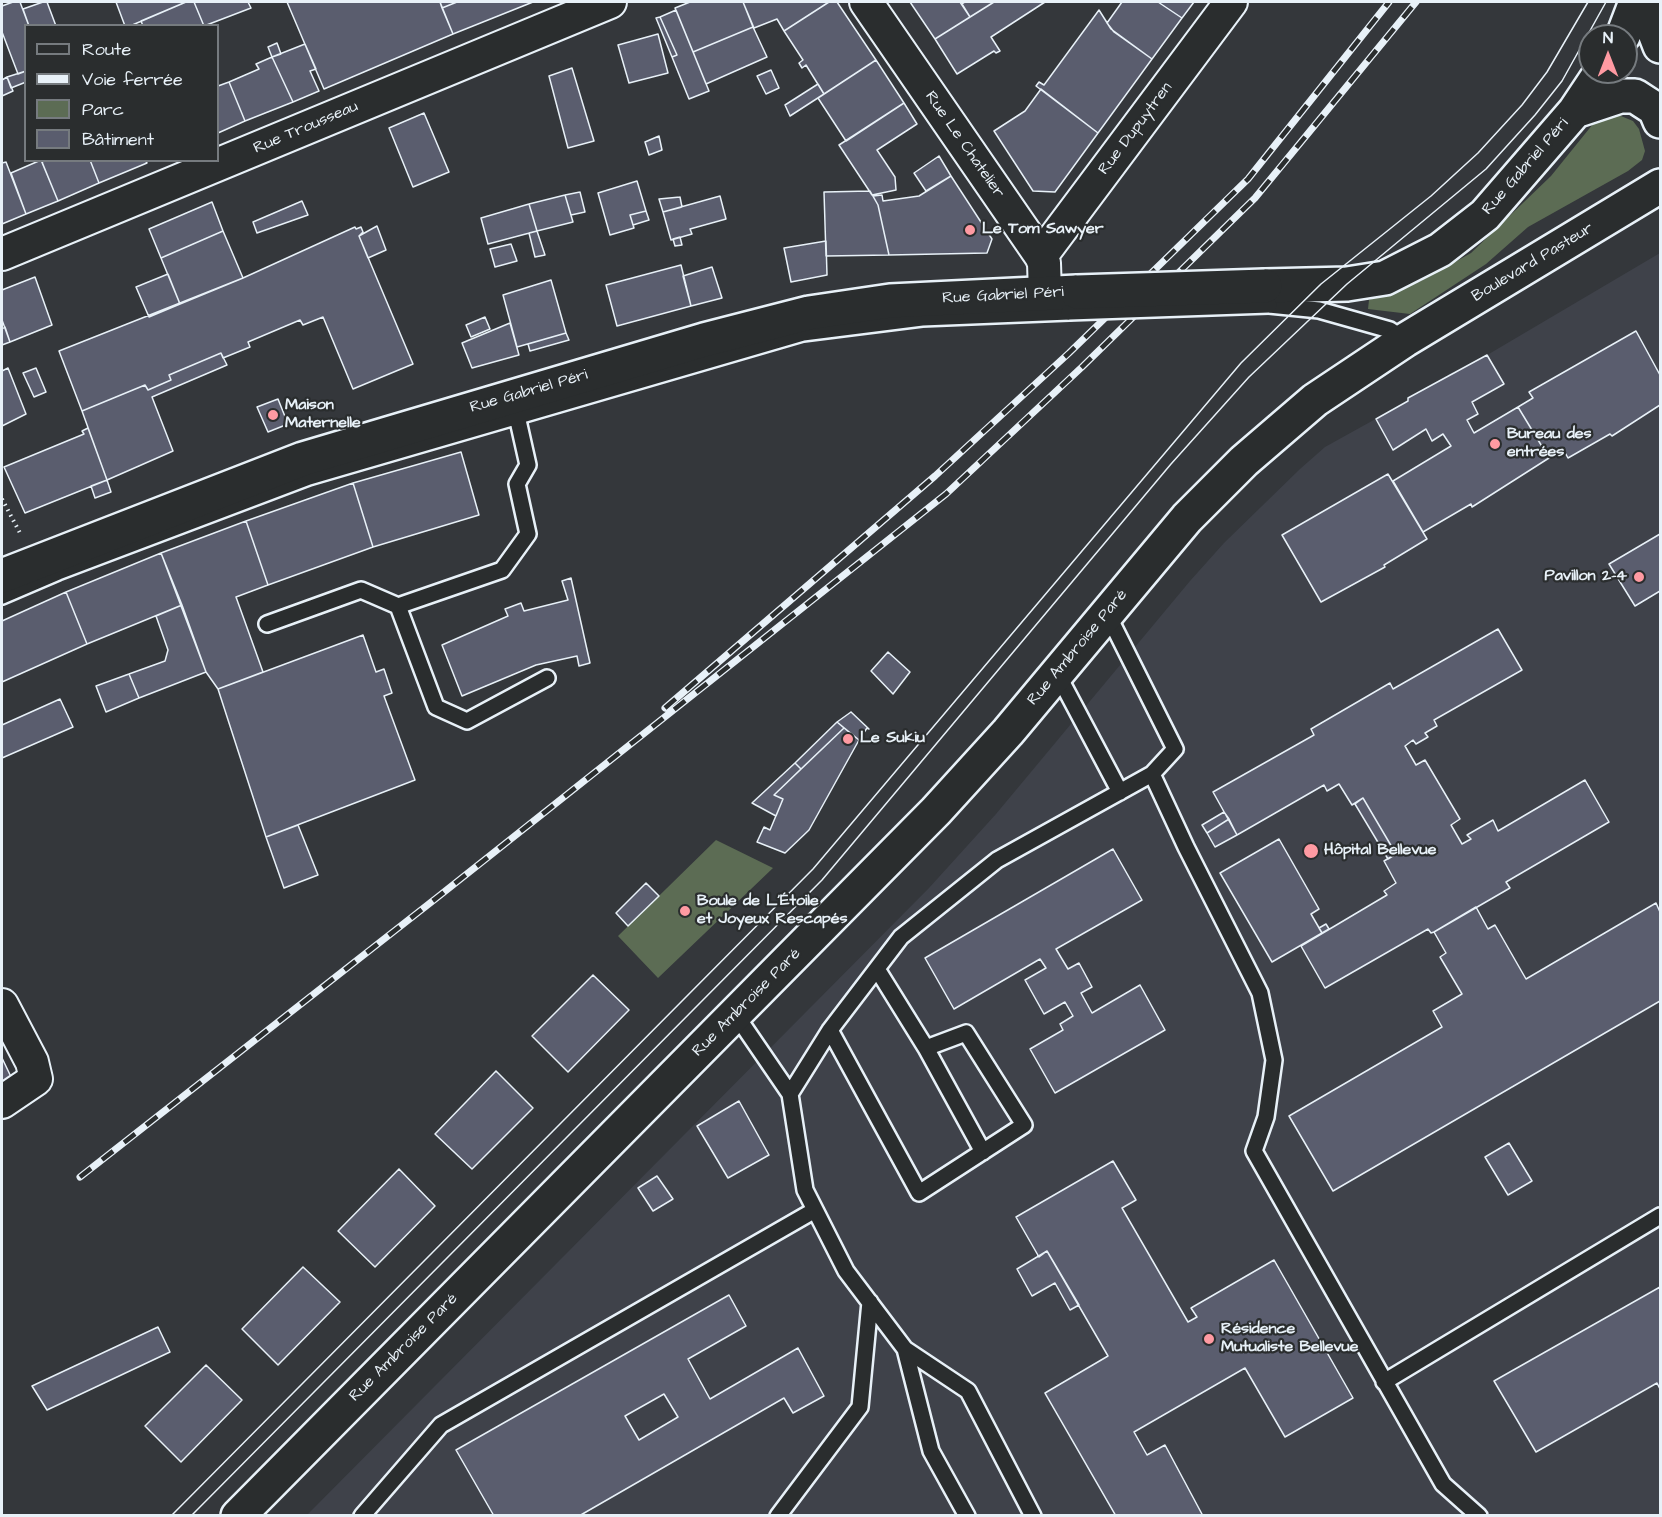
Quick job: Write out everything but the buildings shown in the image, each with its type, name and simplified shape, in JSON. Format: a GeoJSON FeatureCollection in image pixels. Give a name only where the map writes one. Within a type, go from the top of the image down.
{"type":"FeatureCollection","features":[{"type":"Feature","properties":{"kind":"main road"},"geometry":{"type":"LineString","coordinates":[[1628,24],[1636,2]]}},
{"type":"Feature","properties":{"kind":"main road"},"geometry":{"type":"LineString","coordinates":[[1643,2],[1660,46]]}},
{"type":"Feature","properties":{"kind":"main road","name":"Rue Gabriel Péri"},"geometry":{"type":"LineString","coordinates":[[2,576],[35,561],[303,459],[704,340],[809,313],[890,301],[1267,295],[1385,278],[1419,263],[1440,250],[1485,215],[1575,111],[1593,84]]}},
{"type":"Feature","properties":{"kind":"main road"},"geometry":{"type":"LineString","coordinates":[[1575,111],[1620,96],[1635,96],[1655,110],[1660,121]]}},
{"type":"Feature","properties":{"kind":"main road","name":"Boulevard Pasteur"},"geometry":{"type":"LineString","coordinates":[[1405,340],[1658,182]]}},
{"type":"Feature","properties":{"kind":"main road","name":"Rue Ambroise Paré"},"geometry":{"type":"LineString","coordinates":[[238,1515],[936,811],[1057,673],[1187,518],[1244,460],[1315,400],[1405,340]]}},
{"type":"Feature","properties":{"kind":"street","name":"Rue Trousseau"},"geometry":{"type":"LineString","coordinates":[[2,254],[610,2]]}},
{"type":"Feature","properties":{"kind":"street","name":"Rue Le Chatelier"},"geometry":{"type":"LineString","coordinates":[[866,2],[1041,256],[1063,300]]}},
{"type":"Feature","properties":{"kind":"street","name":"Rue Dupuytren"},"geometry":{"type":"LineString","coordinates":[[1041,256],[1231,2]]}},
{"type":"Feature","properties":{"kind":"street"},"geometry":{"type":"LineString","coordinates":[[2,1005],[32,1062],[36,1079],[2,1102]]}},
{"type":"Feature","properties":{"kind":"lane"},"geometry":{"type":"LineString","coordinates":[[1267,295],[1390,330],[1405,340]]}},
{"type":"Feature","properties":{"kind":"lane","name":"Rue Gabriel Péri"},"geometry":{"type":"LineString","coordinates":[[2,596],[69,568],[309,477],[802,333],[1063,300]]}},
{"type":"Feature","properties":{"kind":"lane"},"geometry":{"type":"LineString","coordinates":[[267,624],[362,590],[398,606],[502,570],[528,534],[517,484],[528,465],[517,416]]}},
{"type":"Feature","properties":{"kind":"lane"},"geometry":{"type":"LineString","coordinates":[[398,606],[436,707],[467,721],[546,678]]}},
{"type":"Feature","properties":{"kind":"lane"},"geometry":{"type":"LineString","coordinates":[[790,1094],[830,1030],[901,937],[997,860],[1152,774],[1175,749],[1107,613]]}},
{"type":"Feature","properties":{"kind":"lane"},"geometry":{"type":"LineString","coordinates":[[1057,673],[1120,792]]}},
{"type":"Feature","properties":{"kind":"lane"},"geometry":{"type":"LineString","coordinates":[[1152,774],[1260,993],[1274,1060],[1266,1117],[1254,1151],[1443,1484],[1479,1515]]}},
{"type":"Feature","properties":{"kind":"lane"},"geometry":{"type":"LineString","coordinates":[[877,969],[926,1048],[983,1152]]}},
{"type":"Feature","properties":{"kind":"lane"},"geometry":{"type":"LineString","coordinates":[[736,1015],[790,1094],[805,1190],[846,1271],[905,1349],[968,1391],[1033,1515]]}},
{"type":"Feature","properties":{"kind":"lane"},"geometry":{"type":"LineString","coordinates":[[830,1030],[919,1193],[1024,1125],[966,1033],[926,1048]]}},
{"type":"Feature","properties":{"kind":"lane"},"geometry":{"type":"LineString","coordinates":[[362,1515],[441,1425],[815,1210]]}},
{"type":"Feature","properties":{"kind":"lane"},"geometry":{"type":"LineString","coordinates":[[1384,1382],[1660,1216]]}},
{"type":"Feature","properties":{"kind":"lane"},"geometry":{"type":"LineString","coordinates":[[778,1515],[860,1407],[870,1302]]}},
{"type":"Feature","properties":{"kind":"lane"},"geometry":{"type":"LineString","coordinates":[[905,1349],[931,1451],[967,1515]]}},
{"type":"Feature","properties":{"kind":"path"},"geometry":{"type":"LineString","coordinates":[[2,499],[35,561]]}},
{"type":"Feature","properties":{"kind":"shaded area","name":"Hôpital Bellevue"},"geometry":{"type":"Polygon","coordinates":[[[1660,253],[1660,1515],[306,1516],[929,888],[996,814],[1190,581],[1224,543],[1300,469],[1325,447],[1408,401],[1408,398],[1453,372],[1455,374],[1660,253]]]}},
{"type":"Feature","properties":{"kind":"green space"},"geometry":{"type":"Polygon","coordinates":[[[1616,114],[1633,121],[1639,129],[1645,151],[1642,160],[1628,171],[1528,227],[1486,264],[1410,314],[1368,309],[1369,300],[1421,281],[1471,253],[1551,176],[1597,119],[1616,114]]]}},
{"type":"Feature","properties":{"kind":"green space","name":"Boule de L'Étoile et Joyeux Rescapés"},"geometry":{"type":"Polygon","coordinates":[[[716,840],[773,868],[658,978],[618,936],[716,840]]]}},
{"type":"Feature","properties":{"kind":"tram line"},"geometry":{"type":"LineString","coordinates":[[171,1516],[813,869],[1241,363],[1321,284],[1431,196],[1478,153],[1522,105],[1547,72],[1588,2]]}},
{"type":"Feature","properties":{"kind":"tram line"},"geometry":{"type":"LineString","coordinates":[[191,1516],[822,880],[1171,464],[1249,377],[1347,284],[1486,169],[1535,115],[1562,81],[1606,2]]}},
{"type":"Feature","properties":{"kind":"railway"},"geometry":{"type":"LineString","coordinates":[[665,708],[935,476],[1069,353],[1248,179],[1389,2]]}},
{"type":"Feature","properties":{"kind":"railway"},"geometry":{"type":"LineString","coordinates":[[80,1177],[946,494],[1082,367],[1255,198],[1416,2]]}},
{"type":"Feature","properties":{"kind":"place","name":"Le Tom Sawyer"},"geometry":{"type":"Point","coordinates":[970,230]}},
{"type":"Feature","properties":{"kind":"place","name":"Maison Maternelle"},"geometry":{"type":"Point","coordinates":[273,415]}},
{"type":"Feature","properties":{"kind":"place","name":"Bureau des entrées"},"geometry":{"type":"Point","coordinates":[1495,444]}},
{"type":"Feature","properties":{"kind":"place","name":"Pavillon 2-4"},"geometry":{"type":"Point","coordinates":[1639,577]}},
{"type":"Feature","properties":{"kind":"place","name":"Le Sukiu"},"geometry":{"type":"Point","coordinates":[848,739]}},
{"type":"Feature","properties":{"kind":"place","name":"Hôpital Bellevue"},"geometry":{"type":"Point","coordinates":[1311,851]}},
{"type":"Feature","properties":{"kind":"place","name":"Boule de L'Étoile et Joyeux Rescapés"},"geometry":{"type":"Point","coordinates":[685,911]}},
{"type":"Feature","properties":{"kind":"place","name":"Résidence Mutualiste Bellevue"},"geometry":{"type":"Point","coordinates":[1209,1339]}}]}
